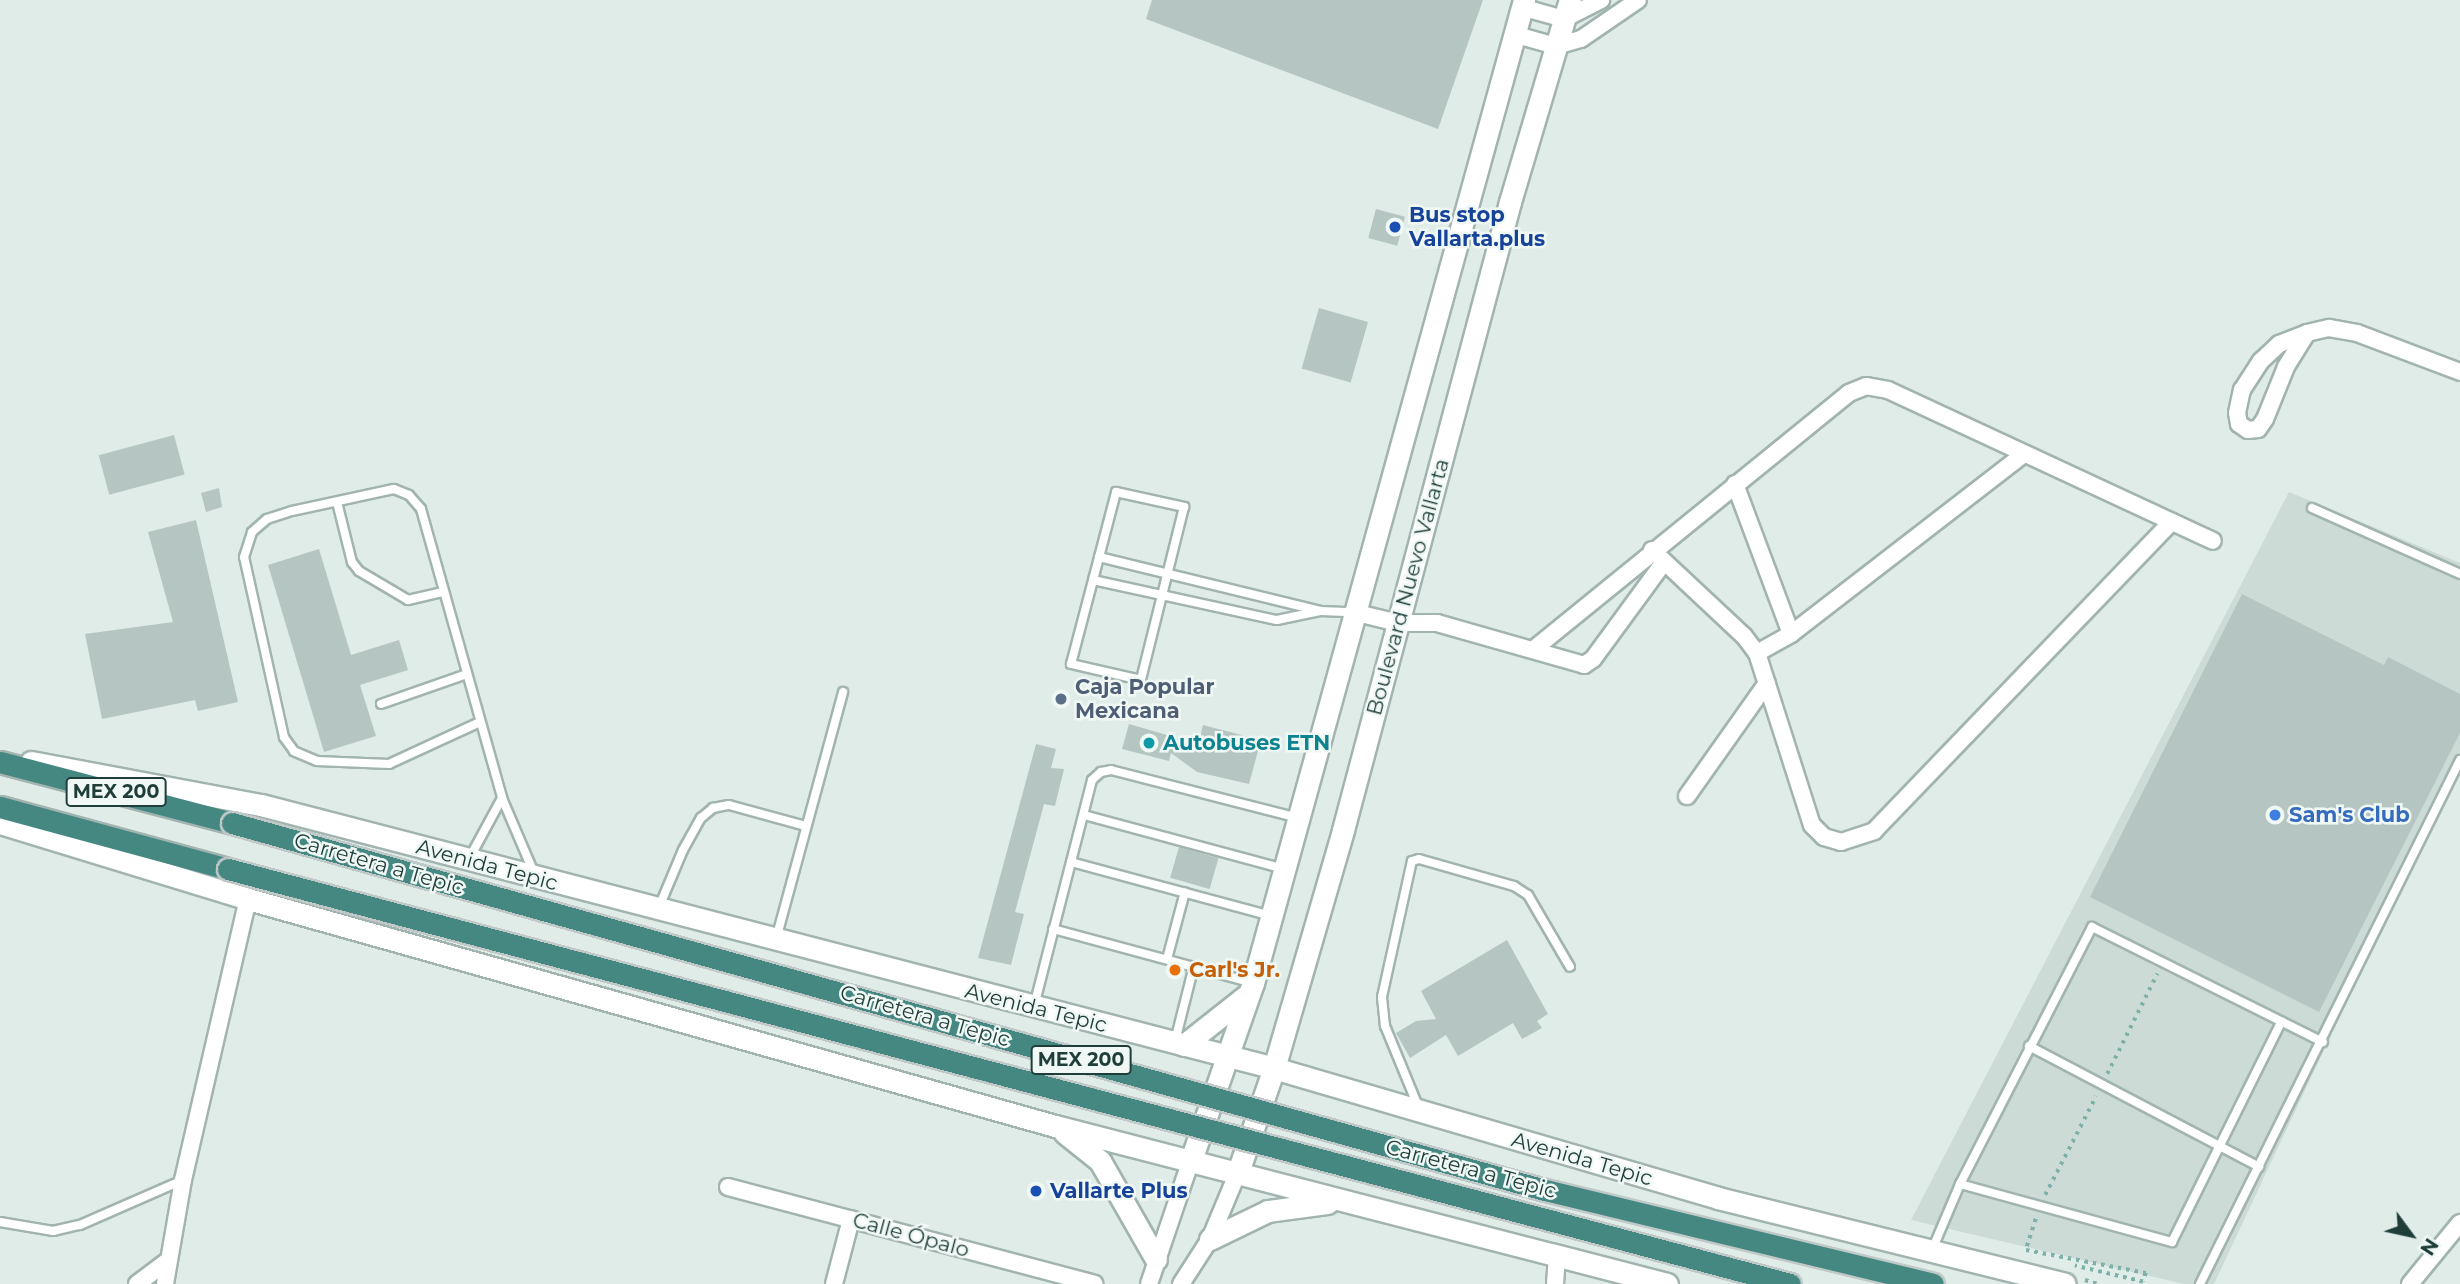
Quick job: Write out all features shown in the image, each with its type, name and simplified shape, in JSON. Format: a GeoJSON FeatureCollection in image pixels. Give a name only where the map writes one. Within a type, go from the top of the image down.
{"type":"FeatureCollection","features":[{"type":"Feature","properties":{"kind":"highway","name":"Carretera a Tepic"},"geometry":{"type":"LineString","coordinates":[[0,760],[1545,1190],[1933,1284]]}},
{"type":"Feature","properties":{"kind":"highway","name":"Carretera a Tepic"},"geometry":{"type":"LineString","coordinates":[[0,807],[1790,1284]]}},
{"type":"Feature","properties":{"kind":"main road"},"geometry":{"type":"LineString","coordinates":[[1191,1160],[1252,988],[1522,4]]}},
{"type":"Feature","properties":{"kind":"main road","name":"Boulevard Nuevo Vallarta"},"geometry":{"type":"LineString","coordinates":[[1238,1172],[1274,1069],[1567,9]]}},
{"type":"Feature","properties":{"kind":"main road","name":"Avenida Tepic"},"geometry":{"type":"LineString","coordinates":[[0,760],[261,804],[658,911],[1227,1056],[1718,1198],[1932,1250],[2071,1275]]}},
{"type":"Feature","properties":{"kind":"main road"},"geometry":{"type":"LineString","coordinates":[[0,823],[248,899],[1055,1126],[1557,1257],[1630,1280],[1667,1284]]}},
{"type":"Feature","properties":{"kind":"main road"},"geometry":{"type":"LineString","coordinates":[[1180,1044],[1252,988]]}},
{"type":"Feature","properties":{"kind":"main road"},"geometry":{"type":"LineString","coordinates":[[1055,1126],[1100,1161],[1156,1259]]}},
{"type":"Feature","properties":{"kind":"main road"},"geometry":{"type":"LineString","coordinates":[[1210,1239],[1268,1211],[1344,1202]]}},
{"type":"Feature","properties":{"kind":"street"},"geometry":{"type":"LineString","coordinates":[[1522,4],[1567,9],[1601,0]]}},
{"type":"Feature","properties":{"kind":"street"},"geometry":{"type":"LineString","coordinates":[[1513,34],[1556,46],[1581,40],[1638,0]]}},
{"type":"Feature","properties":{"kind":"street"},"geometry":{"type":"LineString","coordinates":[[2306,333],[2286,367],[2265,419],[2258,429],[2248,430],[2239,424],[2237,414],[2242,390],[2261,361],[2279,344],[2306,333],[2329,328],[2357,333],[2460,372]]}},
{"type":"Feature","properties":{"kind":"street"},"geometry":{"type":"LineString","coordinates":[[1534,649],[1652,550],[1849,393],[1866,386],[1888,390],[2213,541]]}},
{"type":"Feature","properties":{"kind":"street"},"geometry":{"type":"LineString","coordinates":[[1757,653],[1791,634],[2025,454]]}},
{"type":"Feature","properties":{"kind":"street"},"geometry":{"type":"LineString","coordinates":[[1735,484],[1791,634]]}},
{"type":"Feature","properties":{"kind":"street"},"geometry":{"type":"LineString","coordinates":[[1652,550],[1757,653],[1812,825],[1824,837],[1841,842],[1858,840],[1874,831],[2171,522]]}},
{"type":"Feature","properties":{"kind":"street"},"geometry":{"type":"LineString","coordinates":[[1353,612],[1398,623],[1437,622],[1534,649],[1573,664],[1584,665],[1593,659],[1664,562]]}},
{"type":"Feature","properties":{"kind":"street"},"geometry":{"type":"LineString","coordinates":[[1688,796],[1767,683]]}},
{"type":"Feature","properties":{"kind":"street"},"geometry":{"type":"LineString","coordinates":[[165,1284],[183,1180],[248,899]]}},
{"type":"Feature","properties":{"kind":"street"},"geometry":{"type":"LineString","coordinates":[[1149,1284],[1191,1160]]}},
{"type":"Feature","properties":{"kind":"street"},"geometry":{"type":"LineString","coordinates":[[1181,1284],[1210,1239],[1238,1172]]}},
{"type":"Feature","properties":{"kind":"street","name":"Calle Ópalo"},"geometry":{"type":"LineString","coordinates":[[728,1187],[1094,1284]]}},
{"type":"Feature","properties":{"kind":"street"},"geometry":{"type":"LineString","coordinates":[[834,1284],[851,1219]]}},
{"type":"Feature","properties":{"kind":"street"},"geometry":{"type":"LineString","coordinates":[[2410,1284],[2460,1223]]}},
{"type":"Feature","properties":{"kind":"street"},"geometry":{"type":"LineString","coordinates":[[1555,1284],[1557,1257]]}},
{"type":"Feature","properties":{"kind":"street"},"geometry":{"type":"LineString","coordinates":[[137,1284],[169,1260]]}},
{"type":"Feature","properties":{"kind":"lane"},"geometry":{"type":"LineString","coordinates":[[480,722],[390,764],[317,761],[294,751],[284,737],[244,557],[252,533],[267,519],[394,489],[409,495],[421,509],[502,798],[536,878]]}},
{"type":"Feature","properties":{"kind":"lane"},"geometry":{"type":"LineString","coordinates":[[1116,492],[1184,507],[1141,680],[1071,664],[1099,557],[1116,492]]}},
{"type":"Feature","properties":{"kind":"lane"},"geometry":{"type":"LineString","coordinates":[[337,502],[352,562],[359,571],[408,600],[443,592]]}},
{"type":"Feature","properties":{"kind":"lane"},"geometry":{"type":"LineString","coordinates":[[2312,508],[2460,574]]}},
{"type":"Feature","properties":{"kind":"lane"},"geometry":{"type":"LineString","coordinates":[[1099,557],[1320,611],[1353,612]]}},
{"type":"Feature","properties":{"kind":"lane"},"geometry":{"type":"LineString","coordinates":[[1093,580],[1277,620],[1320,611]]}},
{"type":"Feature","properties":{"kind":"lane"},"geometry":{"type":"LineString","coordinates":[[381,704],[467,674]]}},
{"type":"Feature","properties":{"kind":"lane"},"geometry":{"type":"LineString","coordinates":[[775,941],[843,692]]}},
{"type":"Feature","properties":{"kind":"lane"},"geometry":{"type":"LineString","coordinates":[[2200,1284],[2460,760]]}},
{"type":"Feature","properties":{"kind":"lane"},"geometry":{"type":"LineString","coordinates":[[1033,1007],[1092,780],[1101,772],[1111,770],[1298,818]]}},
{"type":"Feature","properties":{"kind":"lane"},"geometry":{"type":"LineString","coordinates":[[470,859],[502,798]]}},
{"type":"Feature","properties":{"kind":"lane"},"geometry":{"type":"LineString","coordinates":[[658,911],[682,850],[701,817],[713,808],[729,804],[806,826]]}},
{"type":"Feature","properties":{"kind":"lane"},"geometry":{"type":"LineString","coordinates":[[1084,814],[1284,869]]}},
{"type":"Feature","properties":{"kind":"lane"},"geometry":{"type":"LineString","coordinates":[[1421,1111],[1385,1026],[1382,997],[1412,861],[1419,859],[1514,886],[1528,895],[1570,967]]}},
{"type":"Feature","properties":{"kind":"lane"},"geometry":{"type":"LineString","coordinates":[[1071,862],[1271,916]]}},
{"type":"Feature","properties":{"kind":"lane"},"geometry":{"type":"LineString","coordinates":[[1167,959],[1185,892]]}},
{"type":"Feature","properties":{"kind":"lane"},"geometry":{"type":"LineString","coordinates":[[1932,1250],[1961,1184],[2029,1046],[2092,927],[2322,1042]]}},
{"type":"Feature","properties":{"kind":"lane"},"geometry":{"type":"LineString","coordinates":[[1053,929],[1194,966],[1252,988]]}},
{"type":"Feature","properties":{"kind":"lane"},"geometry":{"type":"LineString","coordinates":[[1180,1044],[1194,966]]}},
{"type":"Feature","properties":{"kind":"lane"},"geometry":{"type":"LineString","coordinates":[[1961,1184],[2172,1242],[2281,1022]]}},
{"type":"Feature","properties":{"kind":"lane"},"geometry":{"type":"LineString","coordinates":[[2029,1046],[2259,1167]]}},
{"type":"Feature","properties":{"kind":"lane"},"geometry":{"type":"LineString","coordinates":[[0,1222],[52,1231],[80,1226],[183,1180]]}},
{"type":"Feature","properties":{"kind":"path"},"geometry":{"type":"LineString","coordinates":[[2071,1275],[2143,1282],[2146,1273],[2026,1250],[2040,1206],[2163,963]]}},
{"type":"Feature","properties":{"kind":"shaded area"},"geometry":{"type":"Polygon","coordinates":[[[2289,492],[2460,563],[2460,760],[2214,1284],[2184,1284],[1911,1220],[2289,492]]]}},
{"type":"Feature","properties":{"kind":"building"},"geometry":{"type":"Polygon","coordinates":[[[1152,0],[1483,0],[1438,129],[1146,19],[1152,0]]]}},
{"type":"Feature","properties":{"kind":"building"},"geometry":{"type":"Polygon","coordinates":[[[1376,209],[1405,217],[1397,246],[1368,238],[1376,209]]]}},
{"type":"Feature","properties":{"kind":"building"},"geometry":{"type":"Polygon","coordinates":[[[1319,308],[1368,322],[1351,383],[1302,369],[1319,308]]]}},
{"type":"Feature","properties":{"kind":"building"},"geometry":{"type":"Polygon","coordinates":[[[174,435],[185,475],[109,495],[99,455],[174,435]]]}},
{"type":"Feature","properties":{"kind":"building"},"geometry":{"type":"Polygon","coordinates":[[[219,488],[222,507],[206,512],[201,493],[219,488]]]}},
{"type":"Feature","properties":{"kind":"building"},"geometry":{"type":"Polygon","coordinates":[[[196,520],[238,702],[198,711],[195,700],[102,719],[85,634],[173,622],[148,532],[196,520]]]}},
{"type":"Feature","properties":{"kind":"building"},"geometry":{"type":"Polygon","coordinates":[[[319,549],[351,655],[399,640],[408,670],[360,685],[376,736],[324,752],[268,565],[319,549]]]}},
{"type":"Feature","properties":{"kind":"building","name":"Sam's Club"},"geometry":{"type":"Polygon","coordinates":[[[2242,594],[2384,665],[2388,657],[2460,694],[2460,733],[2319,1012],[2090,897],[2242,594]]]}},
{"type":"Feature","properties":{"kind":"building"},"geometry":{"type":"Polygon","coordinates":[[[1129,724],[1198,744],[1203,725],[1261,740],[1249,784],[1197,772],[1171,753],[1169,761],[1122,749],[1129,724]]]}},
{"type":"Feature","properties":{"kind":"building"},"geometry":{"type":"Polygon","coordinates":[[[1036,744],[1056,749],[1051,768],[1064,769],[1055,806],[1044,804],[1015,912],[1024,914],[1011,965],[978,958],[1036,744]]]}},
{"type":"Feature","properties":{"kind":"building"},"geometry":{"type":"Polygon","coordinates":[[[1179,847],[1218,858],[1210,889],[1170,878],[1179,847]]]}},
{"type":"Feature","properties":{"kind":"building"},"geometry":{"type":"Polygon","coordinates":[[[1507,940],[1548,1014],[1537,1021],[1542,1028],[1522,1039],[1513,1023],[1458,1056],[1446,1035],[1410,1058],[1396,1033],[1416,1021],[1436,1019],[1421,991],[1507,940]]]}},
{"type":"Feature","properties":{"kind":"place","name":"Bus stop Vallarta.plus"},"geometry":{"type":"Point","coordinates":[1395,227]}},
{"type":"Feature","properties":{"kind":"place","name":"Caja Popular Mexicana"},"geometry":{"type":"Point","coordinates":[1061,699]}},
{"type":"Feature","properties":{"kind":"place","name":"Autobuses ETN"},"geometry":{"type":"Point","coordinates":[1149,743]}},
{"type":"Feature","properties":{"kind":"place","name":"Sam's Club"},"geometry":{"type":"Point","coordinates":[2275,815]}},
{"type":"Feature","properties":{"kind":"place","name":"Carl's Jr."},"geometry":{"type":"Point","coordinates":[1175,970]}},
{"type":"Feature","properties":{"kind":"place","name":"Vallarte Plus"},"geometry":{"type":"Point","coordinates":[1036,1191]}}]}
